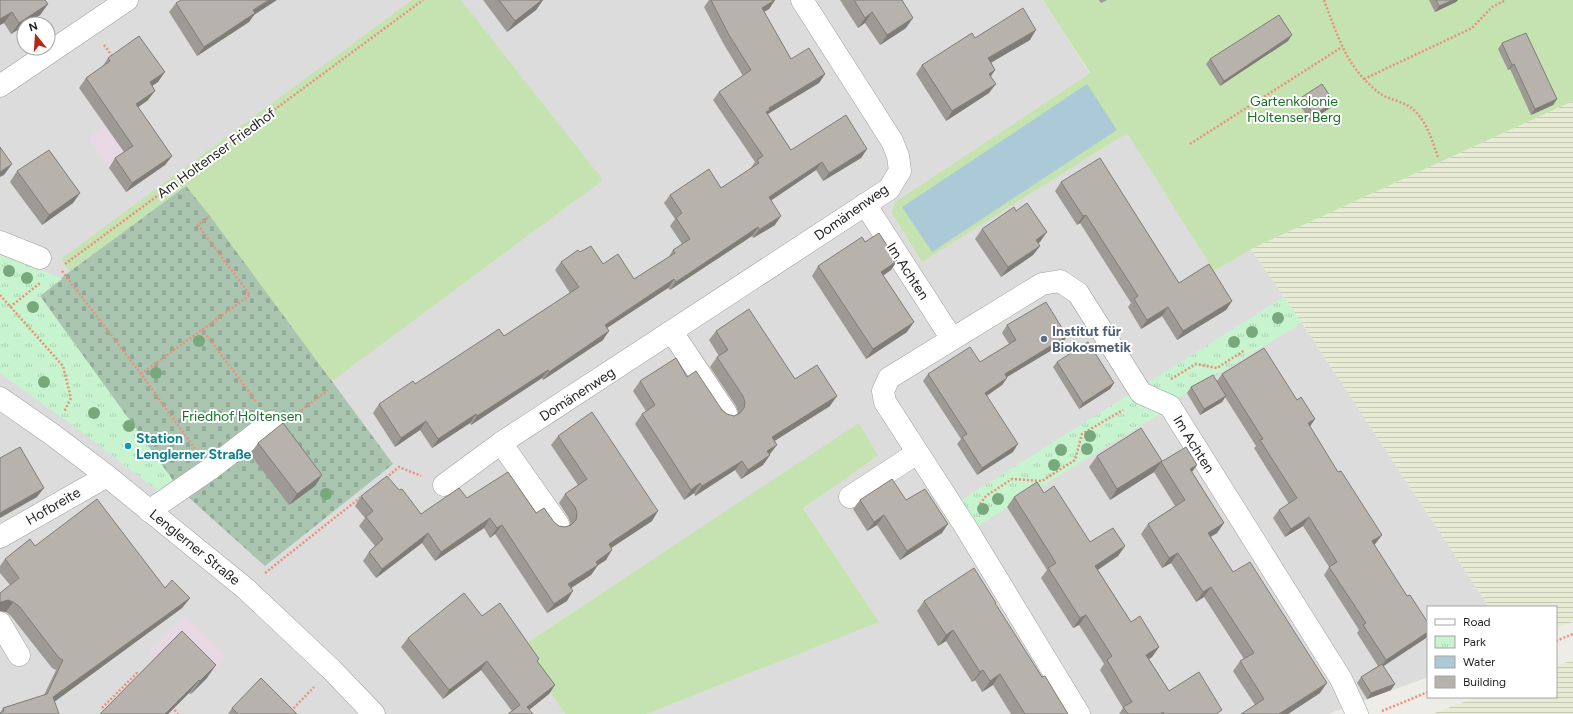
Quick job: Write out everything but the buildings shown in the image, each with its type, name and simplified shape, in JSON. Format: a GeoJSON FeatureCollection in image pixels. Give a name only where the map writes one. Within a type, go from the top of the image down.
{"type":"FeatureCollection","features":[{"type":"Feature","properties":{"kind":"street"},"geometry":{"type":"LineString","coordinates":[[0,86],[127,0]]}},
{"type":"Feature","properties":{"kind":"street","name":"Domänenweg"},"geometry":{"type":"LineString","coordinates":[[444,485],[501,443],[889,189],[900,171],[898,156],[892,141],[802,0]]}},
{"type":"Feature","properties":{"kind":"street","name":"Im Achten"},"geometry":{"type":"LineString","coordinates":[[865,204],[952,339]]}},
{"type":"Feature","properties":{"kind":"street"},"geometry":{"type":"LineString","coordinates":[[0,242],[40,258]]}},
{"type":"Feature","properties":{"kind":"street","name":"Im Achten"},"geometry":{"type":"LineString","coordinates":[[1079,714],[965,526],[885,402],[883,391],[889,378],[1042,284],[1060,281],[1078,292],[1141,393],[1170,406],[1341,679],[1357,714]]}},
{"type":"Feature","properties":{"kind":"street"},"geometry":{"type":"LineString","coordinates":[[672,332],[726,413]]}},
{"type":"Feature","properties":{"kind":"street","name":"Lenglerner Straße"},"geometry":{"type":"LineString","coordinates":[[0,398],[107,476],[246,589],[332,670],[374,714]]}},
{"type":"Feature","properties":{"kind":"street"},"geometry":{"type":"LineString","coordinates":[[149,510],[210,469],[271,422]]}},
{"type":"Feature","properties":{"kind":"street"},"geometry":{"type":"LineString","coordinates":[[501,443],[558,524]]}},
{"type":"Feature","properties":{"kind":"street"},"geometry":{"type":"LineString","coordinates":[[850,497],[917,453]]}},
{"type":"Feature","properties":{"kind":"street","name":"Hofbreite"},"geometry":{"type":"LineString","coordinates":[[0,537],[107,476]]}},
{"type":"Feature","properties":{"kind":"street"},"geometry":{"type":"LineString","coordinates":[[0,624],[19,655]]}},
{"type":"Feature","properties":{"kind":"path","name":"Am Holtenser Friedhof"},"geometry":{"type":"LineString","coordinates":[[141,374],[60,268],[423,0]]}},
{"type":"Feature","properties":{"kind":"path"},"geometry":{"type":"LineString","coordinates":[[1324,0],[1342,47],[1352,64],[1381,94],[1406,104],[1420,116],[1426,126],[1438,157]]}},
{"type":"Feature","properties":{"kind":"path"},"geometry":{"type":"LineString","coordinates":[[1364,78],[1472,28],[1492,7],[1506,0]]}},
{"type":"Feature","properties":{"kind":"path"},"geometry":{"type":"LineString","coordinates":[[1190,144],[1342,47]]}},
{"type":"Feature","properties":{"kind":"path"},"geometry":{"type":"LineString","coordinates":[[210,216],[198,225],[250,295],[141,374],[210,469]]}},
{"type":"Feature","properties":{"kind":"path"},"geometry":{"type":"LineString","coordinates":[[10,307],[43,281]]}},
{"type":"Feature","properties":{"kind":"path"},"geometry":{"type":"LineString","coordinates":[[0,295],[63,366],[71,398],[53,436]]}},
{"type":"Feature","properties":{"kind":"path"},"geometry":{"type":"LineString","coordinates":[[965,526],[986,496],[1012,479],[1042,481],[1075,460],[1082,434],[1132,405],[1149,410],[1157,388],[1196,364],[1217,368],[1245,350]]}},
{"type":"Feature","properties":{"kind":"path"},"geometry":{"type":"LineString","coordinates":[[293,416],[328,390]]}},
{"type":"Feature","properties":{"kind":"path"},"geometry":{"type":"LineString","coordinates":[[380,482],[399,467],[444,485]]}},
{"type":"Feature","properties":{"kind":"path"},"geometry":{"type":"LineString","coordinates":[[246,589],[362,496]]}},
{"type":"Feature","properties":{"kind":"path"},"geometry":{"type":"LineString","coordinates":[[1557,640],[1573,634]]}},
{"type":"Feature","properties":{"kind":"path"},"geometry":{"type":"LineString","coordinates":[[288,714],[332,670]]}},
{"type":"Feature","properties":{"kind":"path"},"geometry":{"type":"LineString","coordinates":[[102,708],[138,673],[143,678]]}},
{"type":"Feature","properties":{"kind":"path"},"geometry":{"type":"LineString","coordinates":[[1381,711],[1427,692]]}},
{"type":"Feature","properties":{"kind":"path"},"geometry":{"type":"LineString","coordinates":[[168,704],[178,714]]}},
{"type":"Feature","properties":{"kind":"shaded area"},"geometry":{"type":"Polygon","coordinates":[[[0,0],[1043,0],[1214,270],[1251,249],[1302,323],[1488,606],[1427,606],[1427,677],[1328,714],[647,714],[878,622],[803,507],[878,456],[519,648],[565,714],[0,714],[0,0]]]}},
{"type":"Feature","properties":{"kind":"shaded area"},"geometry":{"type":"Polygon","coordinates":[[[106,126],[129,130],[165,165],[126,192],[88,138],[106,126]]]}},
{"type":"Feature","properties":{"kind":"shaded area"},"geometry":{"type":"Polygon","coordinates":[[[185,616],[227,657],[191,694],[149,652],[185,616]]]}},
{"type":"Feature","properties":{"kind":"green space"},"geometry":{"type":"Polygon","coordinates":[[[412,0],[461,0],[603,180],[332,381],[186,186],[70,271],[61,259],[412,0]]]}},
{"type":"Feature","properties":{"kind":"green space","name":"Gartenkolonie Holtenser Berg"},"geometry":{"type":"Polygon","coordinates":[[[1043,0],[1573,0],[1573,101],[1251,249],[1214,271],[1127,133],[922,262],[892,213],[895,202],[1090,73],[1043,0]]]}},
{"type":"Feature","properties":{"kind":"green space"},"geometry":{"type":"Polygon","coordinates":[[[1573,101],[1573,622],[1557,628],[1557,606],[1488,606],[1302,323],[1251,249],[1573,101]]]}},
{"type":"Feature","properties":{"kind":"green space","name":"Friedhof Holtensen"},"geometry":{"type":"Polygon","coordinates":[[[186,186],[210,216],[393,464],[265,566],[177,487],[40,296],[65,275],[186,186]]]}},
{"type":"Feature","properties":{"kind":"green space"},"geometry":{"type":"Polygon","coordinates":[[[0,252],[62,279],[40,296],[177,487],[165,496],[79,430],[0,373],[0,252]]]}},
{"type":"Feature","properties":{"kind":"green space"},"geometry":{"type":"Polygon","coordinates":[[[1284,297],[1302,323],[1175,400],[1163,412],[977,526],[960,501],[1284,297]]]}},
{"type":"Feature","properties":{"kind":"green space"},"geometry":{"type":"Polygon","coordinates":[[[859,423],[878,456],[803,508],[879,622],[647,714],[565,714],[519,648],[859,423]]]}},
{"type":"Feature","properties":{"kind":"green space"},"geometry":{"type":"Polygon","coordinates":[[[1573,660],[1573,714],[1432,714],[1474,698],[1557,698],[1557,666],[1573,660]]]}},
{"type":"Feature","properties":{"kind":"water"},"geometry":{"type":"Polygon","coordinates":[[[1087,84],[1117,130],[932,252],[902,207],[1087,84]]]}},
{"type":"Feature","properties":{"kind":"place","name":"Institut für Biokosmetik"},"geometry":{"type":"Point","coordinates":[1044,339]}},
{"type":"Feature","properties":{"kind":"place","name":"Station Lenglerner Straße"},"geometry":{"type":"Point","coordinates":[128,446]}}]}
